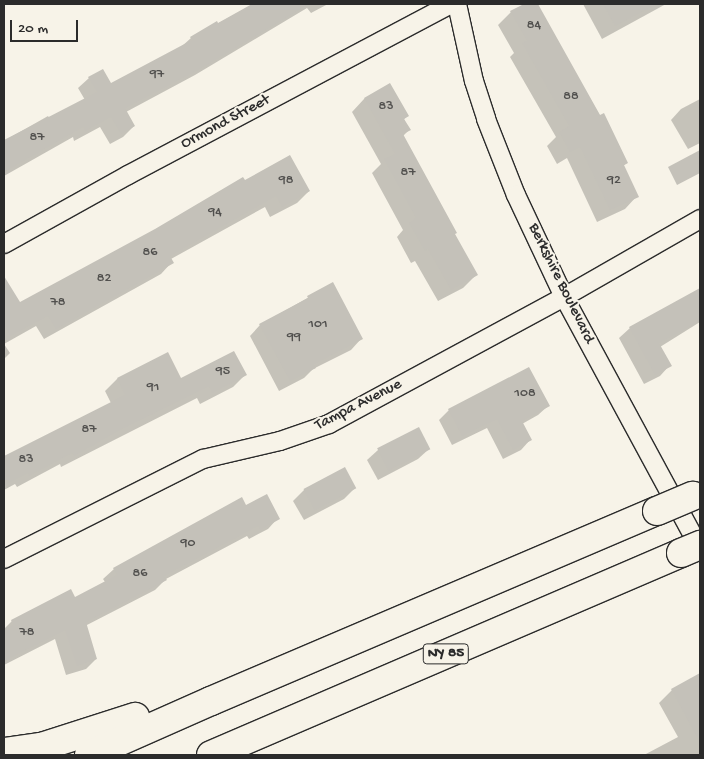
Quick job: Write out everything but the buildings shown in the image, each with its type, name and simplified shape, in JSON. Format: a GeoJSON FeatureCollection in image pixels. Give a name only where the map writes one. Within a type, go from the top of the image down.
{"type":"FeatureCollection","features":[{"type":"Feature","properties":{"kind":"highway"},"geometry":{"type":"LineString","coordinates":[[89,755],[696,494]]}},
{"type":"Feature","properties":{"kind":"highway","name":"NY 85"},"geometry":{"type":"LineString","coordinates":[[210,755],[694,549]]}},
{"type":"Feature","properties":{"kind":"highway"},"geometry":{"type":"LineString","coordinates":[[4,752],[41,748],[75,738],[325,652]]}},
{"type":"Feature","properties":{"kind":"highway"},"geometry":{"type":"LineString","coordinates":[[235,755],[347,696]]}},
{"type":"Feature","properties":{"kind":"street","name":"Ormond Street"},"geometry":{"type":"LineString","coordinates":[[4,244],[128,175],[451,4]]}},
{"type":"Feature","properties":{"kind":"street","name":"Berkshire Boulevard"},"geometry":{"type":"LineString","coordinates":[[457,4],[474,81],[486,119],[516,195],[564,297],[694,549]]}},
{"type":"Feature","properties":{"kind":"street","name":"Tampa Avenue"},"geometry":{"type":"LineString","coordinates":[[4,560],[203,459],[280,442],[329,424],[564,297],[700,219]]}}]}
